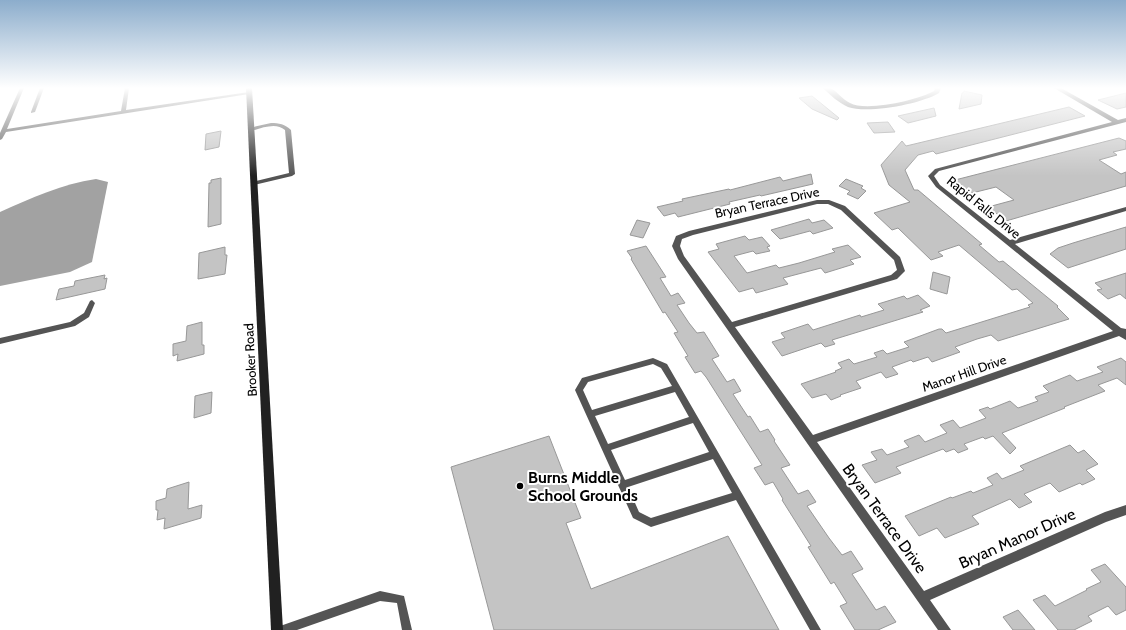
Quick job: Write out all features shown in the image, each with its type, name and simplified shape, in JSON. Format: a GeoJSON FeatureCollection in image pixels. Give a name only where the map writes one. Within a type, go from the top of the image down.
{"type":"FeatureCollection","features":[{"type":"Feature","properties":{"kind":"street","name":"Brooker Road"},"geometry":{"type":"LineString","coordinates":[[250,117],[277,630]]}},
{"type":"Feature","properties":{"kind":"street"},"geometry":{"type":"LineString","coordinates":[[1109,117],[1117,122]]}},
{"type":"Feature","properties":{"kind":"street","name":"Rapid Falls Drive"},"geometry":{"type":"LineString","coordinates":[[1124,333],[938,186],[931,176],[937,170],[1126,120]]}},
{"type":"Feature","properties":{"kind":"street","name":"Bryan Terrace Drive"},"geometry":{"type":"LineString","coordinates":[[730,326],[894,277],[901,271],[897,259],[843,208],[829,202],[817,202],[683,235],[677,242],[676,246],[677,251],[730,326],[811,440],[923,597],[945,630]]}},
{"type":"Feature","properties":{"kind":"street"},"geometry":{"type":"LineString","coordinates":[[1009,243],[1126,209]]}},
{"type":"Feature","properties":{"kind":"street","name":"Manor Hill Drive"},"geometry":{"type":"LineString","coordinates":[[811,440],[1124,333]]}},
{"type":"Feature","properties":{"kind":"street","name":"Bryan Manor Drive"},"geometry":{"type":"LineString","coordinates":[[923,597],[1105,517],[1126,510]]}},
{"type":"Feature","properties":{"kind":"lane"},"geometry":{"type":"LineString","coordinates":[[0,138],[9,117]]}},
{"type":"Feature","properties":{"kind":"lane"},"geometry":{"type":"LineString","coordinates":[[3,132],[90,117]]}},
{"type":"Feature","properties":{"kind":"lane"},"geometry":{"type":"LineString","coordinates":[[251,129],[275,125],[282,125],[286,127],[288,130],[292,174],[254,184]]}},
{"type":"Feature","properties":{"kind":"lane"},"geometry":{"type":"LineString","coordinates":[[0,341],[72,324],[87,315],[92,303]]}},
{"type":"Feature","properties":{"kind":"lane"},"geometry":{"type":"LineString","coordinates":[[738,495],[651,523],[636,515],[579,390],[585,380],[653,361],[664,366],[816,630]]}},
{"type":"Feature","properties":{"kind":"lane"},"geometry":{"type":"LineString","coordinates":[[590,414],[677,388]]}},
{"type":"Feature","properties":{"kind":"lane"},"geometry":{"type":"LineString","coordinates":[[606,448],[695,419]]}},
{"type":"Feature","properties":{"kind":"lane"},"geometry":{"type":"LineString","coordinates":[[623,484],[715,454]]}},
{"type":"Feature","properties":{"kind":"lane"},"geometry":{"type":"LineString","coordinates":[[284,630],[380,596],[401,599],[407,630]]}},
{"type":"Feature","properties":{"kind":"shaded area"},"geometry":{"type":"Polygon","coordinates":[[[96,179],[108,182],[92,262],[70,272],[0,286],[0,212],[59,188],[96,179]]]}},
{"type":"Feature","properties":{"kind":"building"},"geometry":{"type":"Polygon","coordinates":[[[831,117],[838,117],[837,120],[831,117]]]}},
{"type":"Feature","properties":{"kind":"building"},"geometry":{"type":"Polygon","coordinates":[[[900,117],[930,117],[908,123],[900,117]]]}},
{"type":"Feature","properties":{"kind":"building"},"geometry":{"type":"Polygon","coordinates":[[[1026,117],[1080,117],[936,154],[933,151],[918,155],[905,170],[914,190],[918,190],[982,244],[979,245],[999,262],[1003,261],[1058,306],[1057,307],[1069,319],[998,341],[991,335],[977,339],[955,347],[960,352],[932,362],[928,357],[913,362],[911,360],[892,367],[898,374],[886,378],[881,372],[856,381],[861,388],[840,395],[841,396],[831,400],[826,394],[812,398],[801,384],[836,372],[835,371],[842,368],[838,363],[849,359],[854,364],[877,357],[874,353],[883,350],[887,354],[909,347],[904,342],[939,329],[942,329],[946,333],[1030,307],[1028,305],[1033,303],[1017,289],[1012,290],[959,245],[938,252],[943,256],[931,260],[898,228],[892,230],[874,213],[910,202],[889,185],[881,165],[902,141],[906,146],[1026,117]]]}},
{"type":"Feature","properties":{"kind":"building"},"geometry":{"type":"Polygon","coordinates":[[[888,122],[895,132],[874,133],[867,123],[888,122]]]}},
{"type":"Feature","properties":{"kind":"building"},"geometry":{"type":"Polygon","coordinates":[[[221,131],[219,147],[205,150],[206,134],[221,131]]]}},
{"type":"Feature","properties":{"kind":"building"},"geometry":{"type":"Polygon","coordinates":[[[1119,138],[1126,141],[1126,149],[1113,152],[1117,155],[1099,160],[1121,174],[1126,172],[1126,186],[1006,221],[988,207],[1014,200],[996,187],[972,193],[955,180],[1119,138]]]}},
{"type":"Feature","properties":{"kind":"building"},"geometry":{"type":"Polygon","coordinates":[[[811,174],[813,184],[729,202],[730,204],[678,217],[675,213],[664,216],[657,207],[683,201],[682,199],[730,190],[780,177],[783,181],[811,174]]]}},
{"type":"Feature","properties":{"kind":"building"},"geometry":{"type":"Polygon","coordinates":[[[221,178],[221,224],[208,227],[209,183],[211,183],[211,180],[221,178]]]}},
{"type":"Feature","properties":{"kind":"building"},"geometry":{"type":"Polygon","coordinates":[[[846,179],[863,186],[861,188],[866,191],[858,199],[847,194],[850,191],[839,186],[846,179]]]}},
{"type":"Feature","properties":{"kind":"building"},"geometry":{"type":"Polygon","coordinates":[[[809,219],[812,223],[824,220],[833,228],[813,234],[810,231],[780,239],[771,230],[809,219]]]}},
{"type":"Feature","properties":{"kind":"building"},"geometry":{"type":"Polygon","coordinates":[[[637,220],[650,223],[643,238],[630,235],[637,220]]]}},
{"type":"Feature","properties":{"kind":"building"},"geometry":{"type":"Polygon","coordinates":[[[1126,227],[1126,249],[1068,268],[1050,254],[1058,248],[1126,227]]]}},
{"type":"Feature","properties":{"kind":"building"},"geometry":{"type":"Polygon","coordinates":[[[745,236],[749,240],[762,237],[770,246],[767,247],[770,251],[756,254],[753,251],[734,256],[747,273],[776,265],[779,268],[799,263],[835,252],[832,249],[848,245],[861,257],[850,260],[854,264],[825,273],[821,268],[783,278],[788,284],[756,293],[753,288],[739,292],[708,252],[719,249],[716,244],[745,236]]]}},
{"type":"Feature","properties":{"kind":"building"},"geometry":{"type":"Polygon","coordinates":[[[646,246],[666,277],[660,278],[671,296],[678,293],[685,303],[677,305],[697,333],[704,332],[719,356],[712,359],[727,382],[734,379],[741,391],[733,394],[748,417],[750,416],[760,432],[768,429],[775,440],[774,441],[790,465],[781,468],[798,494],[808,490],[816,502],[807,506],[829,538],[842,555],[851,551],[863,569],[852,574],[876,610],[885,606],[896,622],[878,630],[855,630],[840,606],[847,603],[834,582],[831,584],[808,547],[811,546],[782,500],[783,499],[773,482],[765,485],[754,468],[762,465],[706,377],[701,371],[695,373],[685,357],[688,356],[674,333],[678,332],[665,312],[663,313],[627,251],[646,246]]]}},
{"type":"Feature","properties":{"kind":"building"},"geometry":{"type":"Polygon","coordinates":[[[225,247],[225,255],[227,255],[225,274],[198,279],[199,253],[225,247]]]}},
{"type":"Feature","properties":{"kind":"building"},"geometry":{"type":"Polygon","coordinates":[[[933,272],[950,277],[947,294],[930,289],[933,272]]]}},
{"type":"Feature","properties":{"kind":"building"},"geometry":{"type":"Polygon","coordinates":[[[1126,273],[1126,299],[1120,294],[1108,299],[1097,290],[1102,289],[1095,283],[1126,273]]]}},
{"type":"Feature","properties":{"kind":"building"},"geometry":{"type":"Polygon","coordinates":[[[105,275],[104,279],[107,278],[105,289],[56,300],[59,289],[74,286],[75,281],[105,275]]]}},
{"type":"Feature","properties":{"kind":"building"},"geometry":{"type":"Polygon","coordinates":[[[918,295],[930,306],[920,310],[923,312],[832,340],[835,344],[825,347],[821,343],[782,356],[772,342],[785,338],[781,333],[808,324],[813,330],[860,315],[861,317],[884,310],[878,304],[904,296],[907,299],[918,295]]]}},
{"type":"Feature","properties":{"kind":"building"},"geometry":{"type":"Polygon","coordinates":[[[202,322],[202,345],[204,345],[204,354],[177,361],[178,354],[173,356],[173,344],[186,341],[187,326],[202,322]]]}},
{"type":"Feature","properties":{"kind":"building"},"geometry":{"type":"Polygon","coordinates":[[[1121,358],[1126,362],[1126,385],[1117,378],[1098,385],[1105,391],[1002,433],[1016,448],[1010,454],[993,436],[985,439],[983,437],[964,444],[968,449],[958,453],[954,449],[946,452],[943,449],[896,467],[901,473],[875,483],[862,465],[877,460],[871,452],[882,449],[887,455],[909,447],[904,441],[919,435],[925,442],[947,433],[940,425],[953,420],[960,428],[986,418],[979,410],[988,407],[990,409],[1010,401],[1018,408],[1038,401],[1035,397],[1049,392],[1043,386],[1070,375],[1077,381],[1103,372],[1097,367],[1121,358]]]}},
{"type":"Feature","properties":{"kind":"building"},"geometry":{"type":"Polygon","coordinates":[[[212,392],[211,413],[194,418],[195,396],[212,392]]]}},
{"type":"Feature","properties":{"kind":"building"},"geometry":{"type":"Polygon","coordinates":[[[549,436],[581,518],[566,523],[591,589],[728,536],[779,630],[494,630],[451,467],[549,436]]]}},
{"type":"Feature","properties":{"kind":"building"},"geometry":{"type":"Polygon","coordinates":[[[1070,445],[1078,453],[1084,450],[1098,464],[1086,470],[1095,479],[1082,485],[1080,483],[1059,492],[1050,483],[1024,494],[1032,502],[1019,508],[1010,499],[972,516],[979,524],[945,538],[937,528],[919,536],[905,516],[951,497],[952,498],[971,491],[973,493],[993,485],[987,478],[997,473],[1002,479],[1024,470],[1020,466],[1070,445]]]}},
{"type":"Feature","properties":{"kind":"building"},"geometry":{"type":"Polygon","coordinates":[[[189,482],[188,509],[202,505],[201,518],[164,529],[165,518],[157,520],[158,510],[156,510],[156,501],[166,498],[167,489],[189,482]]]}},
{"type":"Feature","properties":{"kind":"building"},"geometry":{"type":"Polygon","coordinates":[[[1105,564],[1126,587],[1126,610],[1116,615],[1108,606],[1088,616],[1092,621],[1074,630],[1058,630],[1033,600],[1045,595],[1055,606],[1087,590],[1086,589],[1101,582],[1091,570],[1105,564]]]}},
{"type":"Feature","properties":{"kind":"building"},"geometry":{"type":"Polygon","coordinates":[[[1018,610],[1035,630],[1013,630],[1003,617],[1018,610]]]}},
{"type":"Feature","properties":{"kind":"place","name":"Burns Middle School Grounds"},"geometry":{"type":"Point","coordinates":[520,486]}}]}
